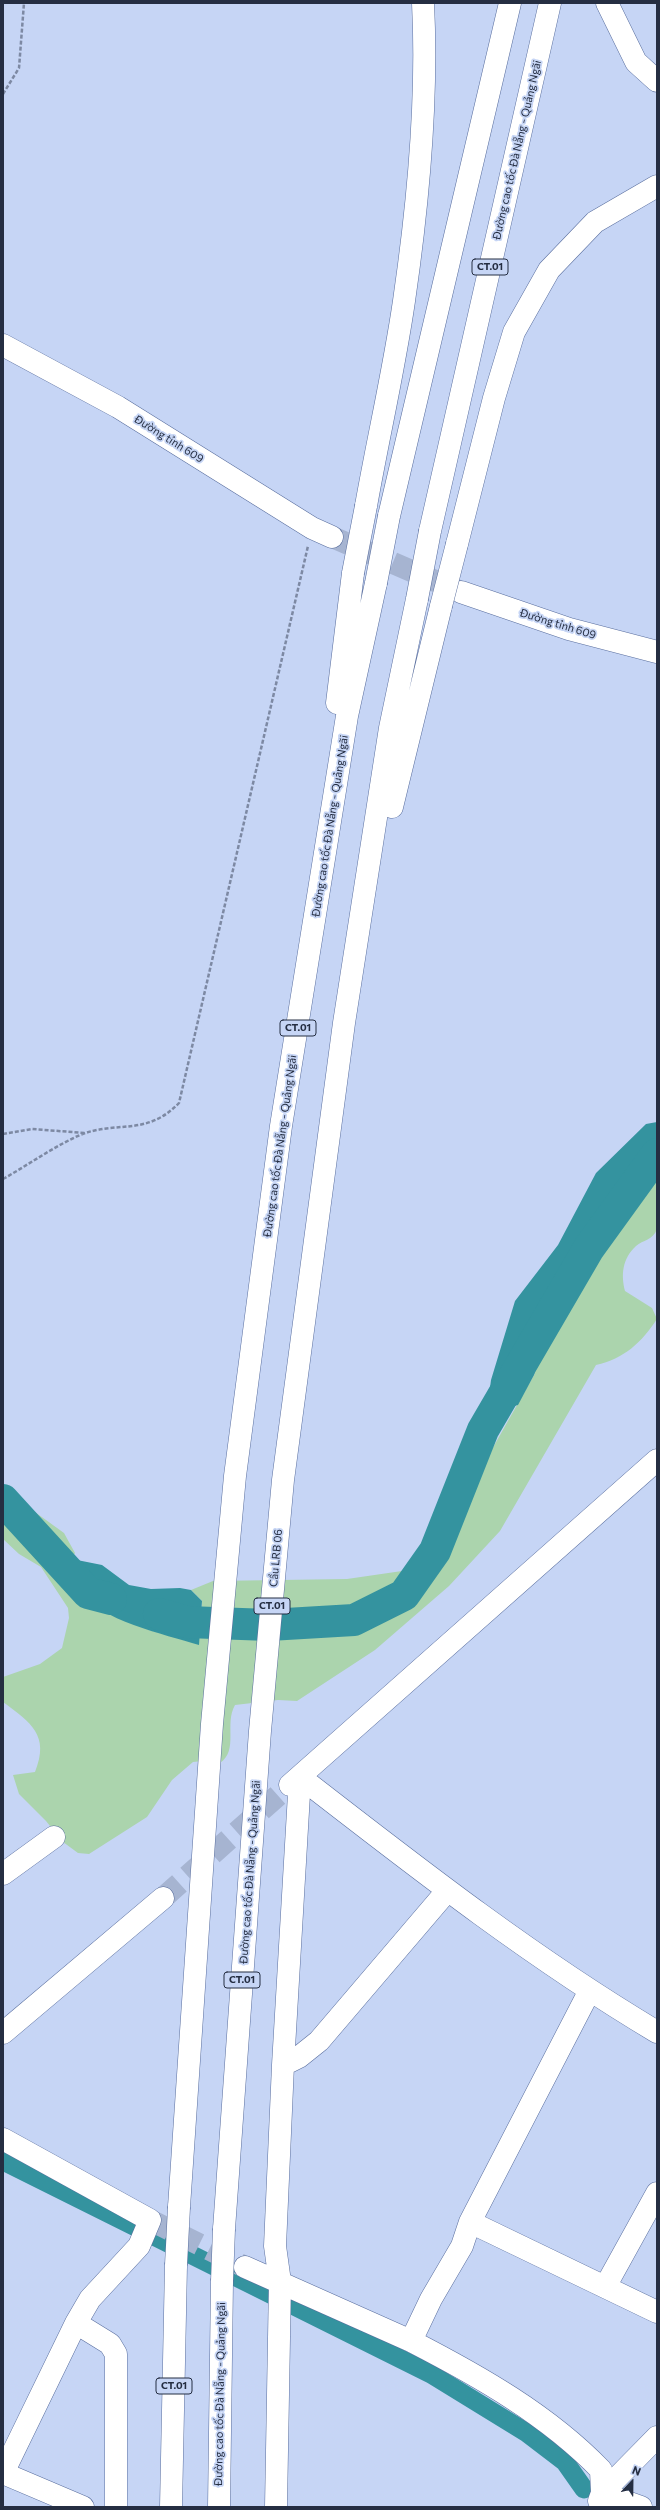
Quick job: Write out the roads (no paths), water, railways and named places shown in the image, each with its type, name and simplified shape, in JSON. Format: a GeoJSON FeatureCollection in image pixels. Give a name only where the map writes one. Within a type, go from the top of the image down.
{"type":"FeatureCollection","features":[{"type":"Feature","properties":{"kind":"main road"},"geometry":{"type":"LineString","coordinates":[[300,1018],[353,573],[405,294],[419,168],[425,40],[423,3]]}},
{"type":"Feature","properties":{"kind":"main road","name":"Đường cao tốc Đà Nẵng - Quảng Ngãi"},"geometry":{"type":"LineString","coordinates":[[171,2507],[176,2265],[179,2207],[212,1724],[235,1476],[281,1126],[300,1018],[348,716],[389,516],[510,3]]}},
{"type":"Feature","properties":{"kind":"main road","name":"Đường cao tốc Đà Nẵng - Quảng Ngãi"},"geometry":{"type":"LineString","coordinates":[[344,1023],[390,728],[430,531],[550,3]]}},
{"type":"Feature","properties":{"kind":"main road"},"geometry":{"type":"LineString","coordinates":[[607,3],[636,62],[657,81]]}},
{"type":"Feature","properties":{"kind":"main road"},"geometry":{"type":"LineString","coordinates":[[344,1023],[408,736],[494,398],[514,332],[550,270],[595,222],[657,186]]}},
{"type":"Feature","properties":{"kind":"main road","name":"Đường tỉnh 609"},"geometry":{"type":"LineString","coordinates":[[3,345],[118,408],[312,528],[332,537]]}},
{"type":"Feature","properties":{"kind":"main road","name":"Đường tỉnh 609"},"geometry":{"type":"LineString","coordinates":[[461,592],[570,629],[657,652]]}},
{"type":"Feature","properties":{"kind":"main road","name":"Cầu LRB 06"},"geometry":{"type":"LineString","coordinates":[[260,1731],[284,1480],[344,1023]]}},
{"type":"Feature","properties":{"kind":"main road"},"geometry":{"type":"LineString","coordinates":[[276,2507],[280,2284],[275,2246],[283,2065],[292,1784],[657,1460]]}},
{"type":"Feature","properties":{"kind":"main road","name":"Đường cao tốc Đà Nẵng - Quảng Ngãi"},"geometry":{"type":"LineString","coordinates":[[219,2507],[224,2229],[260,1731]]}},
{"type":"Feature","properties":{"kind":"main road"},"geometry":{"type":"LineString","coordinates":[[292,1784],[448,1891],[589,1992],[657,2032]]}},
{"type":"Feature","properties":{"kind":"main road"},"geometry":{"type":"LineString","coordinates":[[3,1874],[54,1838]]}},
{"type":"Feature","properties":{"kind":"main road"},"geometry":{"type":"LineString","coordinates":[[283,2065],[299,2056],[319,2041],[448,1891]]}},
{"type":"Feature","properties":{"kind":"main road"},"geometry":{"type":"LineString","coordinates":[[3,2033],[163,1898]]}},
{"type":"Feature","properties":{"kind":"main road"},"geometry":{"type":"LineString","coordinates":[[412,2341],[431,2299],[462,2246],[470,2222],[589,1992]]}},
{"type":"Feature","properties":{"kind":"main road"},"geometry":{"type":"LineString","coordinates":[[3,2139],[150,2220],[142,2239],[90,2299],[76,2323],[3,2473],[83,2507]]}},
{"type":"Feature","properties":{"kind":"main road"},"geometry":{"type":"LineString","coordinates":[[605,2287],[657,2194]]}},
{"type":"Feature","properties":{"kind":"main road"},"geometry":{"type":"LineString","coordinates":[[470,2222],[657,2312]]}},
{"type":"Feature","properties":{"kind":"main road"},"geometry":{"type":"LineString","coordinates":[[245,2267],[280,2284],[412,2341],[459,2365],[520,2403],[574,2444],[601,2470],[600,2500]]}},
{"type":"Feature","properties":{"kind":"main road"},"geometry":{"type":"LineString","coordinates":[[76,2323],[110,2344],[116,2354],[116,2507]]}},
{"type":"Feature","properties":{"kind":"main road"},"geometry":{"type":"LineString","coordinates":[[600,2500],[657,2437]]}},
{"type":"Feature","properties":{"kind":"main road"},"geometry":{"type":"LineString","coordinates":[[600,2500],[641,2507]]}},
{"type":"Feature","properties":{"kind":"waterway"},"geometry":{"type":"LineString","coordinates":[[159,1614],[187,1622],[269,1625],[354,1620],[404,1595],[435,1551],[483,1430],[589,1248],[657,1154]]}},
{"type":"Feature","properties":{"kind":"waterway"},"geometry":{"type":"LineString","coordinates":[[3,1500],[88,1593],[111,1599]]}},
{"type":"Feature","properties":{"kind":"waterway"},"geometry":{"type":"LineString","coordinates":[[3,2161],[431,2374],[527,2433],[565,2462],[584,2489]]}},
{"type":"Feature","properties":{"kind":"tunnel"},"geometry":{"type":"LineString","coordinates":[[332,537],[461,592]]}},
{"type":"Feature","properties":{"kind":"tunnel"},"geometry":{"type":"LineString","coordinates":[[163,1898],[284,1790]]}},
{"type":"Feature","properties":{"kind":"tunnel"},"geometry":{"type":"LineString","coordinates":[[150,2220],[245,2267]]}}]}
